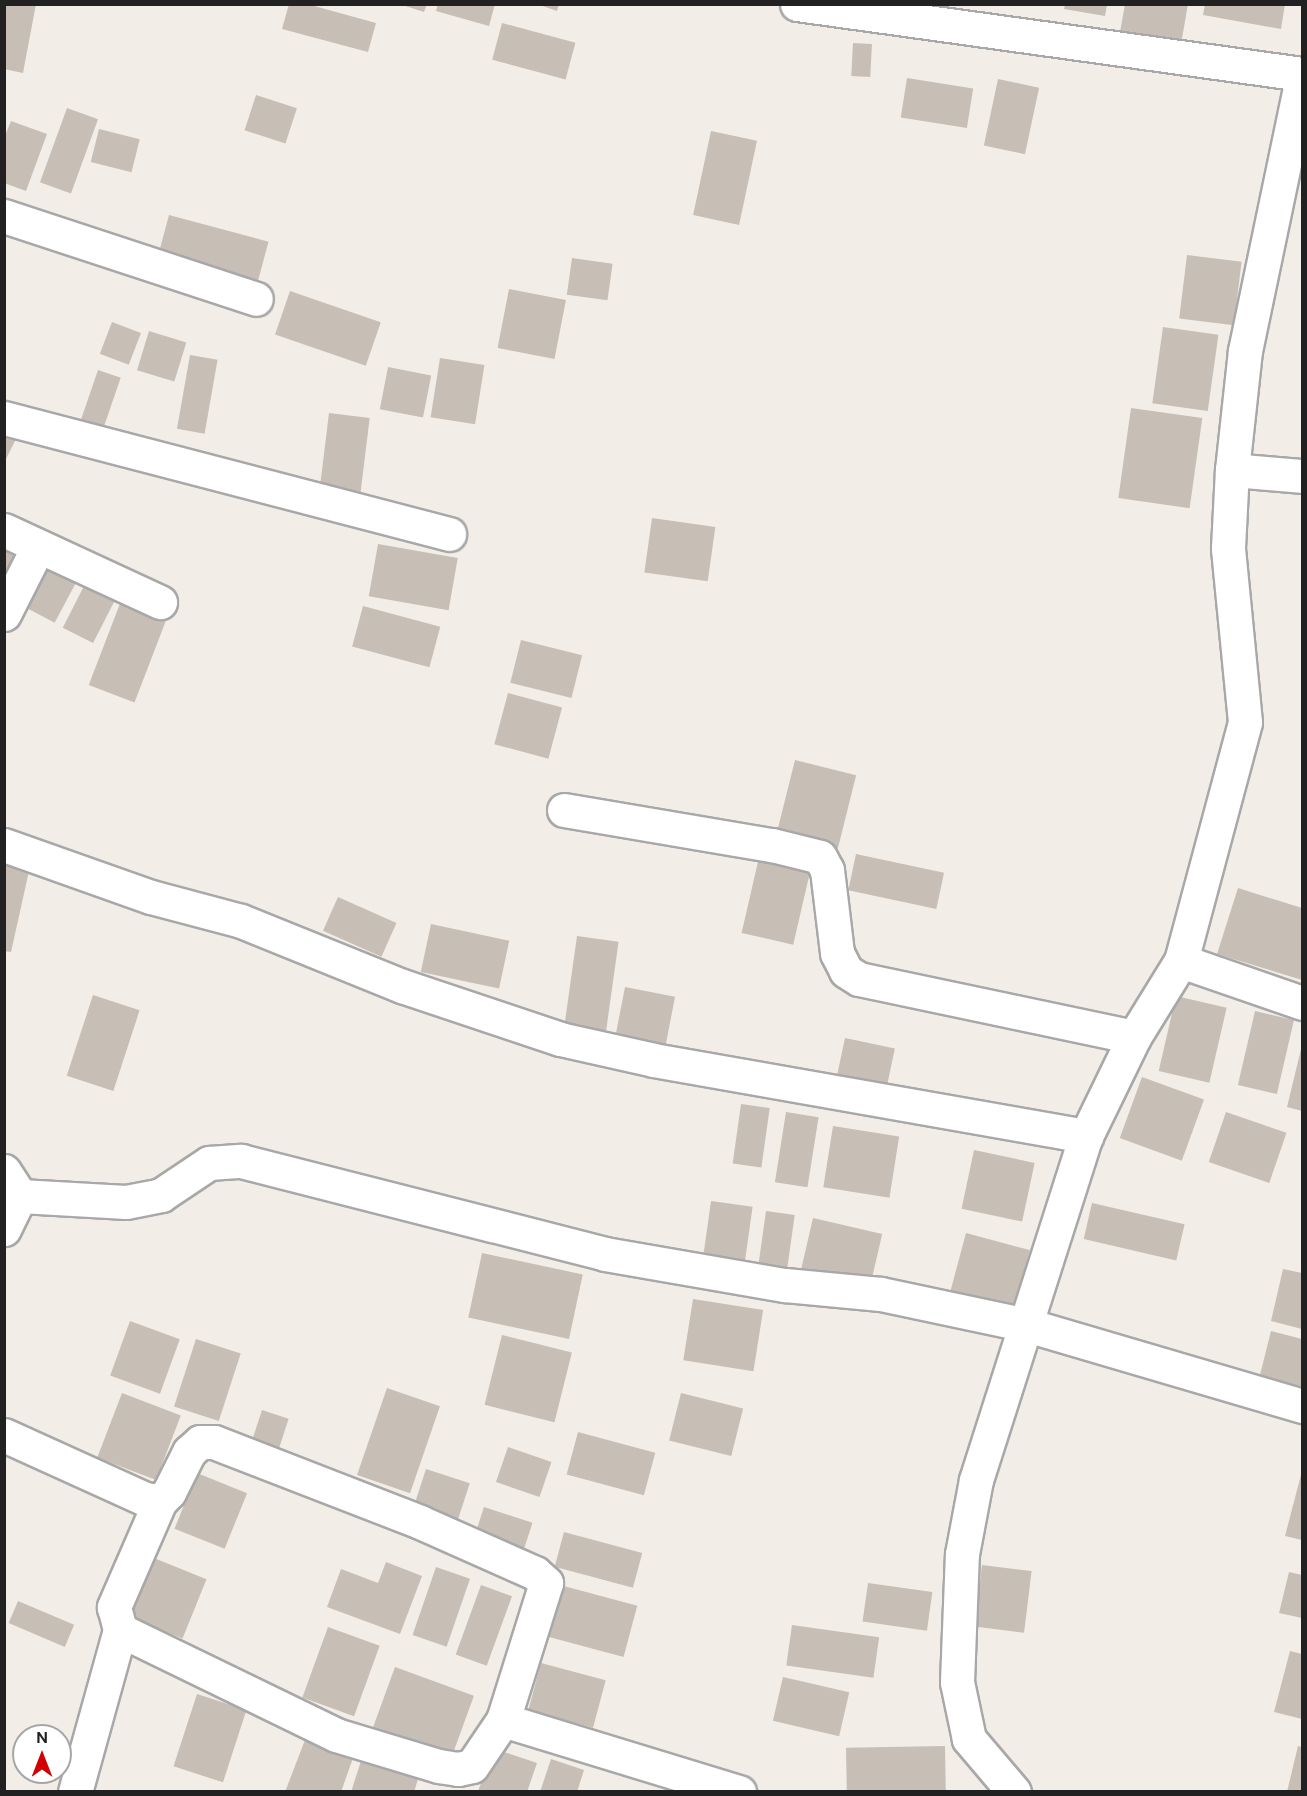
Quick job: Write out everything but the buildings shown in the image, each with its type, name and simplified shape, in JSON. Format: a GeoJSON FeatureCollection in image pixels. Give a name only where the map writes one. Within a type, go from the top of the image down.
{"type":"FeatureCollection","features":[{"type":"Feature","properties":{"kind":"street"},"geometry":{"type":"LineString","coordinates":[[797,4],[1302,76],[1245,351],[1232,470],[1228,548],[1245,722],[1181,962],[1134,1037],[1086,1136],[976,1480],[962,1554],[957,1611],[957,1682],[969,1739],[1014,1791]]}},
{"type":"Feature","properties":{"kind":"street"},"geometry":{"type":"LineString","coordinates":[[4,216],[256,299]]}},
{"type":"Feature","properties":{"kind":"street"},"geometry":{"type":"LineString","coordinates":[[4,418],[449,534]]}},
{"type":"Feature","properties":{"kind":"street"},"geometry":{"type":"LineString","coordinates":[[1232,470],[1302,476]]}},
{"type":"Feature","properties":{"kind":"street"},"geometry":{"type":"LineString","coordinates":[[4,530],[160,602]]}},
{"type":"Feature","properties":{"kind":"street"},"geometry":{"type":"LineString","coordinates":[[4,614],[38,547]]}},
{"type":"Feature","properties":{"kind":"street"},"geometry":{"type":"LineString","coordinates":[[564,810],[772,845],[820,857],[827,870],[837,953],[846,971],[859,979],[1134,1037]]}},
{"type":"Feature","properties":{"kind":"street"},"geometry":{"type":"LineString","coordinates":[[4,845],[151,897],[241,921],[402,986],[560,1039],[654,1060],[1086,1136]]}},
{"type":"Feature","properties":{"kind":"street"},"geometry":{"type":"LineString","coordinates":[[1181,962],[1302,1003]]}},
{"type":"Feature","properties":{"kind":"street"},"geometry":{"type":"LineString","coordinates":[[4,1228],[12,1184],[126,1202],[161,1195],[209,1162],[241,1161],[605,1254],[785,1286],[881,1294],[1027,1325],[1302,1406]]}},
{"type":"Feature","properties":{"kind":"street"},"geometry":{"type":"LineString","coordinates":[[4,1435],[145,1499],[160,1501]]}},
{"type":"Feature","properties":{"kind":"street"},"geometry":{"type":"LineString","coordinates":[[75,1791],[120,1630],[114,1607],[160,1501],[169,1492],[189,1452],[200,1442],[214,1442],[420,1522],[535,1573],[546,1582],[503,1720],[472,1766],[458,1769],[439,1766],[336,1735],[120,1630]]}},
{"type":"Feature","properties":{"kind":"street"},"geometry":{"type":"LineString","coordinates":[[503,1720],[739,1791]]}}]}
